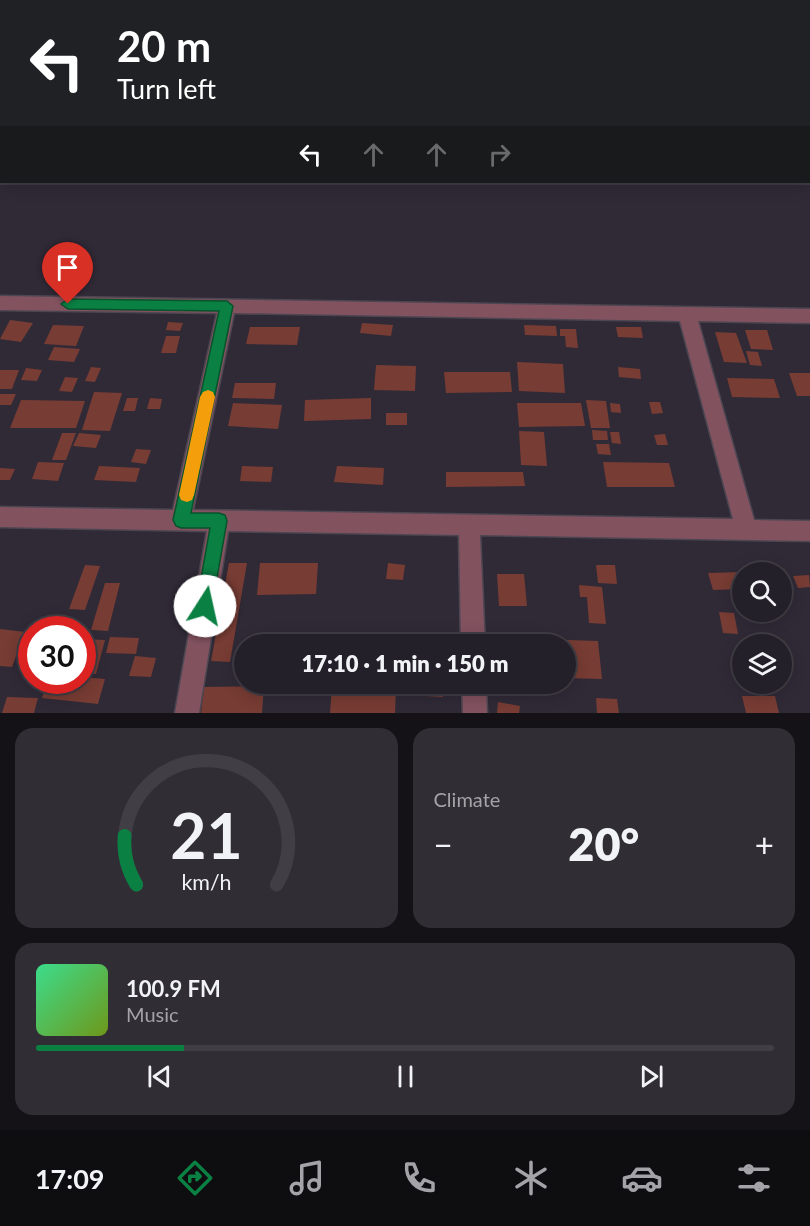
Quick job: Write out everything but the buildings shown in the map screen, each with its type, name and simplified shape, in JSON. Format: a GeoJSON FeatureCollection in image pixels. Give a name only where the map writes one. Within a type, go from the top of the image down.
{"type":"FeatureCollection","features":[{"type":"Feature","properties":{"kind":"street"},"geometry":{"type":"LineString","coordinates":[[0,303],[810,316]]}},
{"type":"Feature","properties":{"kind":"street"},"geometry":{"type":"LineString","coordinates":[[181,520],[227,306]]}},
{"type":"Feature","properties":{"kind":"street"},"geometry":{"type":"LineString","coordinates":[[687,314],[746,530]]}},
{"type":"Feature","properties":{"kind":"street"},"geometry":{"type":"LineString","coordinates":[[0,517],[810,531]]}},
{"type":"Feature","properties":{"kind":"street"},"geometry":{"type":"LineString","coordinates":[[187,713],[219,521]]}},
{"type":"Feature","properties":{"kind":"street"},"geometry":{"type":"LineString","coordinates":[[469,525],[473,634]]}},
{"type":"Feature","properties":{"kind":"street"},"geometry":{"type":"LineString","coordinates":[[474,694],[475,713]]}},
{"type":"Feature","properties":{"kind":"slow traffic"},"geometry":{"type":"LineString","coordinates":[[187,495],[208,397]]}},
{"type":"Feature","properties":{"kind":"route"},"geometry":{"type":"LineString","coordinates":[[68,304],[227,306],[181,520],[219,521],[205,606]]}}]}
